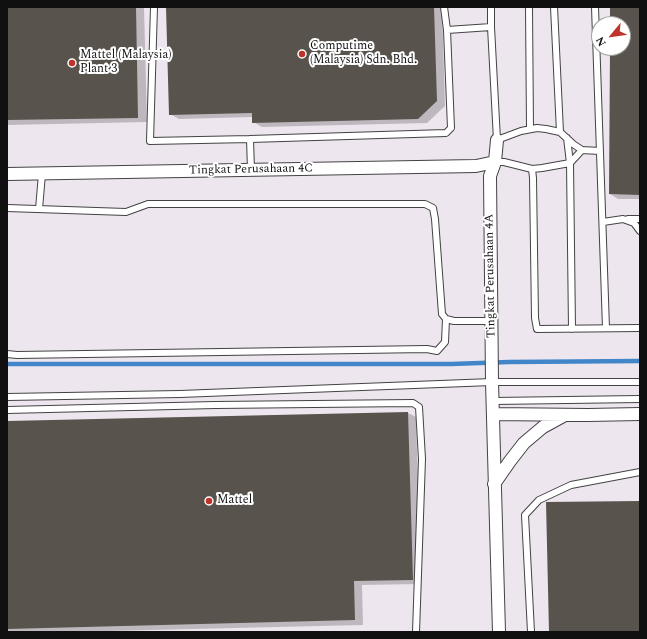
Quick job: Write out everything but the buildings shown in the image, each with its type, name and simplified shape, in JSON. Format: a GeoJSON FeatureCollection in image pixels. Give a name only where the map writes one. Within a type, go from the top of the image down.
{"type":"FeatureCollection","features":[{"type":"Feature","properties":{"kind":"street","name":"Tingkat Perusahaan 4A"},"geometry":{"type":"LineString","coordinates":[[497,140],[495,162],[490,176],[494,484],[499,632]]}},
{"type":"Feature","properties":{"kind":"street","name":"Tingkat Perusahaan 4C"},"geometry":{"type":"LineString","coordinates":[[7,174],[476,166],[495,162]]}},
{"type":"Feature","properties":{"kind":"street"},"geometry":{"type":"LineString","coordinates":[[493,414],[588,415]]}},
{"type":"Feature","properties":{"kind":"street"},"geometry":{"type":"LineString","coordinates":[[494,484],[524,443],[543,426],[562,416],[640,414]]}},
{"type":"Feature","properties":{"kind":"lane"},"geometry":{"type":"LineString","coordinates":[[154,7],[150,140],[250,139],[446,133],[451,128],[447,30],[444,7]]}},
{"type":"Feature","properties":{"kind":"lane"},"geometry":{"type":"LineString","coordinates":[[491,7],[497,140],[521,131],[537,128],[560,132],[582,150],[600,151]]}},
{"type":"Feature","properties":{"kind":"lane"},"geometry":{"type":"LineString","coordinates":[[529,7],[530,130]]}},
{"type":"Feature","properties":{"kind":"lane"},"geometry":{"type":"LineString","coordinates":[[554,7],[560,132]]}},
{"type":"Feature","properties":{"kind":"lane"},"geometry":{"type":"LineString","coordinates":[[595,7],[606,328]]}},
{"type":"Feature","properties":{"kind":"lane"},"geometry":{"type":"LineString","coordinates":[[447,30],[491,27]]}},
{"type":"Feature","properties":{"kind":"lane"},"geometry":{"type":"LineString","coordinates":[[567,138],[570,163],[572,329]]}},
{"type":"Feature","properties":{"kind":"lane"},"geometry":{"type":"LineString","coordinates":[[250,139],[251,170]]}},
{"type":"Feature","properties":{"kind":"lane"},"geometry":{"type":"LineString","coordinates":[[495,162],[504,162],[532,169],[542,168],[570,163],[582,150]]}},
{"type":"Feature","properties":{"kind":"lane"},"geometry":{"type":"LineString","coordinates":[[532,169],[535,318],[537,329],[640,328]]}},
{"type":"Feature","properties":{"kind":"lane"},"geometry":{"type":"LineString","coordinates":[[39,209],[42,174]]}},
{"type":"Feature","properties":{"kind":"lane"},"geometry":{"type":"LineString","coordinates":[[7,208],[126,212],[148,204],[425,204],[433,208],[435,219],[442,314],[446,319],[454,321],[491,321]]}},
{"type":"Feature","properties":{"kind":"lane"},"geometry":{"type":"LineString","coordinates":[[602,222],[623,219],[640,219]]}},
{"type":"Feature","properties":{"kind":"lane"},"geometry":{"type":"LineString","coordinates":[[623,219],[634,223],[640,231]]}},
{"type":"Feature","properties":{"kind":"lane"},"geometry":{"type":"LineString","coordinates":[[7,354],[427,349],[437,351],[445,342],[446,319]]}},
{"type":"Feature","properties":{"kind":"lane"},"geometry":{"type":"LineString","coordinates":[[7,397],[180,394],[492,382],[640,382]]}},
{"type":"Feature","properties":{"kind":"lane"},"geometry":{"type":"LineString","coordinates":[[493,401],[640,399]]}},
{"type":"Feature","properties":{"kind":"lane"},"geometry":{"type":"LineString","coordinates":[[7,410],[216,405],[413,403],[419,407],[422,459],[416,632]]}},
{"type":"Feature","properties":{"kind":"lane"},"geometry":{"type":"LineString","coordinates":[[531,632],[525,515],[538,500],[571,485],[640,472]]}},
{"type":"Feature","properties":{"kind":"shaded area"},"geometry":{"type":"Polygon","coordinates":[[[7,7],[640,7],[640,632],[7,632],[7,7]]]}},
{"type":"Feature","properties":{"kind":"waterway"},"geometry":{"type":"LineString","coordinates":[[7,364],[451,364],[640,361]]}},
{"type":"Feature","properties":{"kind":"place","name":"Computime (Malaysia) Sdn. Bhd."},"geometry":{"type":"Point","coordinates":[302,54]}},
{"type":"Feature","properties":{"kind":"place","name":"Mattel (Malaysia) Plant 3"},"geometry":{"type":"Point","coordinates":[72,63]}},
{"type":"Feature","properties":{"kind":"place","name":"Mattel"},"geometry":{"type":"Point","coordinates":[209,501]}}]}
